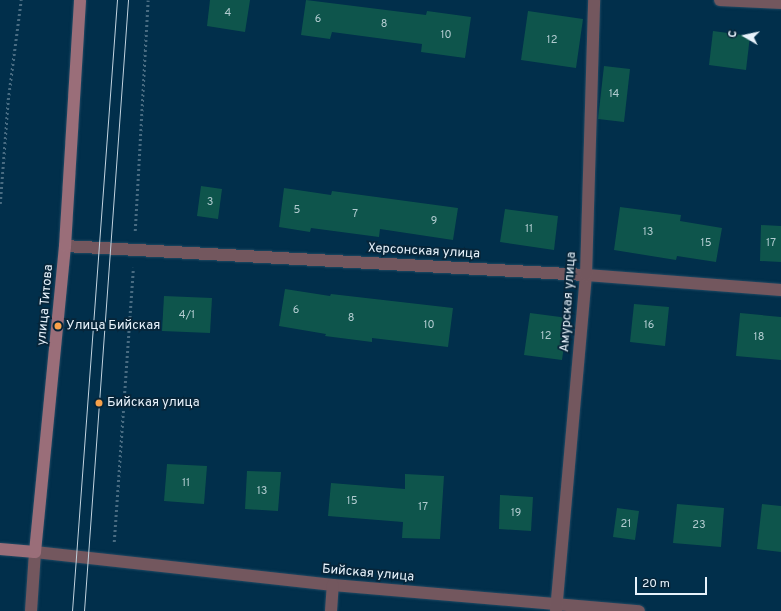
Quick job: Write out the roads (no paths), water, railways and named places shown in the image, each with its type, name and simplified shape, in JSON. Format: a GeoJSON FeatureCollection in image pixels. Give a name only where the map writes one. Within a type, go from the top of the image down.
{"type":"FeatureCollection","features":[{"type":"Feature","properties":{"kind":"street","name":"улица Титова"},"geometry":{"type":"LineString","coordinates":[[32,611],[36,552],[65,246],[80,0]]}},
{"type":"Feature","properties":{"kind":"street","name":"Амурская улица"},"geometry":{"type":"LineString","coordinates":[[557,608],[586,275],[594,0]]}},
{"type":"Feature","properties":{"kind":"street"},"geometry":{"type":"LineString","coordinates":[[720,0],[781,3]]}},
{"type":"Feature","properties":{"kind":"street","name":"Херсонская улица"},"geometry":{"type":"LineString","coordinates":[[65,246],[586,275],[781,290]]}},
{"type":"Feature","properties":{"kind":"street","name":"Бийская улица"},"geometry":{"type":"LineString","coordinates":[[0,549],[557,608],[639,611]]}},
{"type":"Feature","properties":{"kind":"street"},"geometry":{"type":"LineString","coordinates":[[331,611],[333,585]]}},
{"type":"Feature","properties":{"kind":"tram line"},"geometry":{"type":"LineString","coordinates":[[72,611],[117,0]]}},
{"type":"Feature","properties":{"kind":"tram line"},"geometry":{"type":"LineString","coordinates":[[84,611],[128,0]]}},
{"type":"Feature","properties":{"kind":"place","name":"Улица Бийская"},"geometry":{"type":"Point","coordinates":[58,326]}},
{"type":"Feature","properties":{"kind":"place","name":"Бийская улица"},"geometry":{"type":"Point","coordinates":[99,403]}}]}
